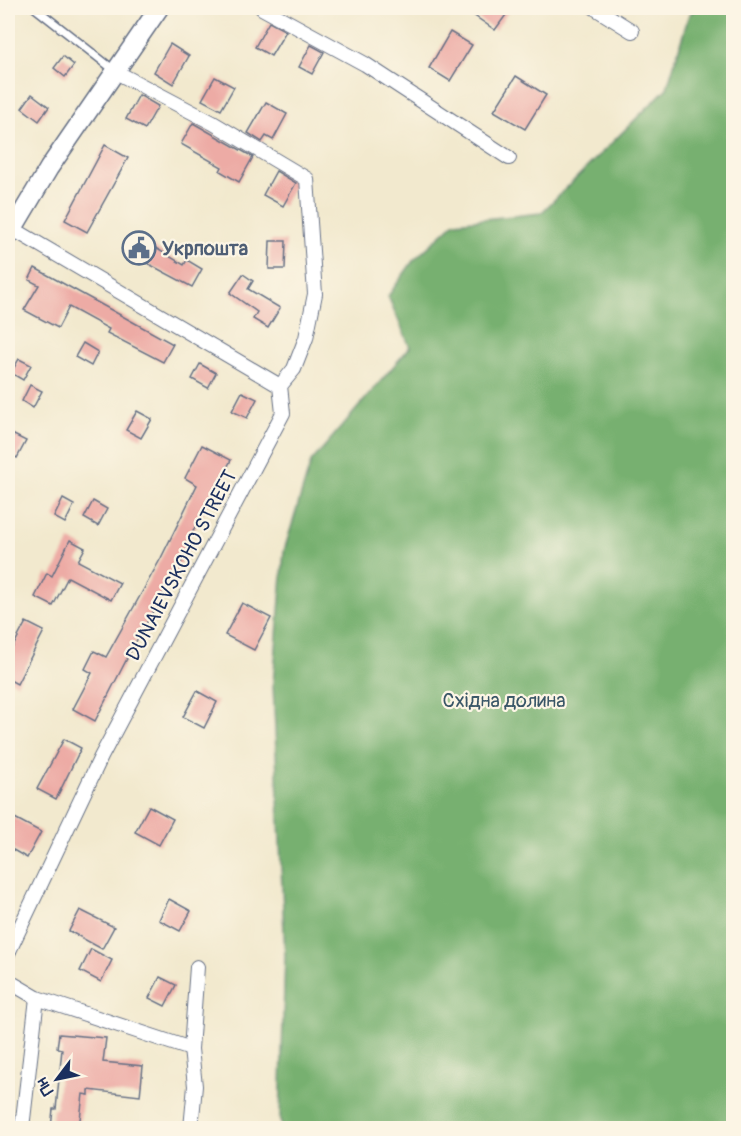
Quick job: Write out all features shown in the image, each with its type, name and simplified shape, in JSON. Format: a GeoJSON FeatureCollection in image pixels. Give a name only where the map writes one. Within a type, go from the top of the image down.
{"type":"FeatureCollection","features":[{"type":"Feature","properties":{"kind":"street"},"geometry":{"type":"LineString","coordinates":[[116,72],[213,123],[308,179],[315,294],[306,338],[294,369],[280,386],[9,231],[49,168],[159,8]]}},
{"type":"Feature","properties":{"kind":"street"},"geometry":{"type":"LineString","coordinates":[[262,8],[365,64],[508,158]]}},
{"type":"Feature","properties":{"kind":"street"},"geometry":{"type":"LineString","coordinates":[[596,8],[632,31]]}},
{"type":"Feature","properties":{"kind":"street","name":"DUNAIEVSKOHO STREET"},"geometry":{"type":"LineString","coordinates":[[8,953],[101,757],[283,413],[280,386]]}},
{"type":"Feature","properties":{"kind":"street"},"geometry":{"type":"LineString","coordinates":[[191,1128],[195,1086],[190,1049],[197,967]]}},
{"type":"Feature","properties":{"kind":"street"},"geometry":{"type":"LineString","coordinates":[[8,981],[37,998],[190,1049]]}},
{"type":"Feature","properties":{"kind":"street"},"geometry":{"type":"LineString","coordinates":[[22,1128],[37,998]]}},
{"type":"Feature","properties":{"kind":"lane"},"geometry":{"type":"LineString","coordinates":[[35,8],[116,72]]}},
{"type":"Feature","properties":{"kind":"green space","name":"Східна долина"},"geometry":{"type":"Polygon","coordinates":[[[696,8],[734,8],[733,1128],[282,1128],[280,1119],[285,955],[273,684],[284,551],[311,462],[410,347],[388,296],[413,261],[455,222],[541,213],[667,88],[689,15],[696,8]]]}},
{"type":"Feature","properties":{"kind":"building"},"geometry":{"type":"Polygon","coordinates":[[[463,8],[511,8],[495,30],[463,8]]]}},
{"type":"Feature","properties":{"kind":"building"},"geometry":{"type":"Polygon","coordinates":[[[269,22],[286,31],[271,56],[255,47],[269,22]]]}},
{"type":"Feature","properties":{"kind":"building"},"geometry":{"type":"Polygon","coordinates":[[[450,32],[472,45],[450,81],[429,68],[450,32]]]}},
{"type":"Feature","properties":{"kind":"building"},"geometry":{"type":"Polygon","coordinates":[[[170,44],[189,56],[173,84],[154,72],[170,44]]]}},
{"type":"Feature","properties":{"kind":"building"},"geometry":{"type":"Polygon","coordinates":[[[311,45],[324,52],[312,74],[299,67],[311,45]]]}},
{"type":"Feature","properties":{"kind":"building"},"geometry":{"type":"Polygon","coordinates":[[[63,56],[74,65],[65,77],[54,68],[63,56]]]}},
{"type":"Feature","properties":{"kind":"building"},"geometry":{"type":"Polygon","coordinates":[[[516,76],[546,95],[525,129],[494,111],[516,76]]]}},
{"type":"Feature","properties":{"kind":"building"},"geometry":{"type":"Polygon","coordinates":[[[215,77],[234,87],[221,110],[202,100],[215,77]]]}},
{"type":"Feature","properties":{"kind":"building"},"geometry":{"type":"Polygon","coordinates":[[[32,94],[49,107],[39,121],[22,108],[32,94]]]}},
{"type":"Feature","properties":{"kind":"building"},"geometry":{"type":"Polygon","coordinates":[[[139,95],[158,106],[145,129],[126,119],[139,95]]]}},
{"type":"Feature","properties":{"kind":"building"},"geometry":{"type":"Polygon","coordinates":[[[266,102],[287,114],[273,140],[266,136],[262,142],[248,133],[266,102]]]}},
{"type":"Feature","properties":{"kind":"building"},"geometry":{"type":"Polygon","coordinates":[[[193,123],[253,157],[239,182],[220,171],[222,167],[181,144],[193,123]]]}},
{"type":"Feature","properties":{"kind":"building"},"geometry":{"type":"Polygon","coordinates":[[[105,145],[128,158],[87,232],[65,220],[105,145]]]}},
{"type":"Feature","properties":{"kind":"building"},"geometry":{"type":"Polygon","coordinates":[[[276,171],[296,183],[283,206],[263,195],[276,171]]]}},
{"type":"Feature","properties":{"kind":"building"},"geometry":{"type":"Polygon","coordinates":[[[137,237],[184,265],[187,260],[202,269],[192,287],[128,253],[137,237]]]}},
{"type":"Feature","properties":{"kind":"building"},"geometry":{"type":"Polygon","coordinates":[[[270,241],[286,241],[285,269],[269,269],[270,241]]]}},
{"type":"Feature","properties":{"kind":"building"},"geometry":{"type":"Polygon","coordinates":[[[35,268],[173,344],[163,362],[107,333],[109,329],[69,307],[58,328],[24,310],[39,285],[29,280],[35,268]]]}},
{"type":"Feature","properties":{"kind":"building"},"geometry":{"type":"Polygon","coordinates":[[[243,274],[253,281],[248,289],[280,308],[268,328],[253,319],[257,312],[230,293],[243,274]]]}},
{"type":"Feature","properties":{"kind":"building"},"geometry":{"type":"Polygon","coordinates":[[[83,343],[98,352],[91,366],[75,357],[83,343]]]}},
{"type":"Feature","properties":{"kind":"building"},"geometry":{"type":"Polygon","coordinates":[[[19,359],[31,365],[23,380],[11,373],[19,359]]]}},
{"type":"Feature","properties":{"kind":"building"},"geometry":{"type":"Polygon","coordinates":[[[200,364],[216,373],[208,388],[192,379],[200,364]]]}},
{"type":"Feature","properties":{"kind":"building"},"geometry":{"type":"Polygon","coordinates":[[[30,385],[42,391],[33,408],[22,401],[30,385]]]}},
{"type":"Feature","properties":{"kind":"building"},"geometry":{"type":"Polygon","coordinates":[[[242,392],[257,399],[247,418],[232,411],[242,392]]]}},
{"type":"Feature","properties":{"kind":"building"},"geometry":{"type":"Polygon","coordinates":[[[137,411],[152,419],[141,438],[126,430],[137,411]]]}},
{"type":"Feature","properties":{"kind":"building"},"geometry":{"type":"Polygon","coordinates":[[[8,432],[26,441],[17,458],[8,453],[8,432]]]}},
{"type":"Feature","properties":{"kind":"building"},"geometry":{"type":"Polygon","coordinates":[[[202,445],[231,460],[187,543],[191,545],[134,645],[95,721],[73,709],[92,673],[85,669],[94,651],[106,657],[161,558],[197,485],[185,478],[202,445]]]}},
{"type":"Feature","properties":{"kind":"building"},"geometry":{"type":"Polygon","coordinates":[[[63,499],[74,505],[65,523],[54,517],[63,499]]]}},
{"type":"Feature","properties":{"kind":"building"},"geometry":{"type":"Polygon","coordinates":[[[93,501],[107,509],[98,526],[84,518],[93,501]]]}},
{"type":"Feature","properties":{"kind":"building"},"geometry":{"type":"Polygon","coordinates":[[[70,540],[85,548],[78,561],[120,583],[111,600],[68,577],[53,606],[35,597],[47,573],[52,576],[70,540]]]}},
{"type":"Feature","properties":{"kind":"building"},"geometry":{"type":"Polygon","coordinates":[[[242,603],[271,618],[254,650],[225,635],[242,603]]]}},
{"type":"Feature","properties":{"kind":"building"},"geometry":{"type":"Polygon","coordinates":[[[26,622],[44,631],[17,684],[8,679],[8,656],[26,622]]]}},
{"type":"Feature","properties":{"kind":"building"},"geometry":{"type":"Polygon","coordinates":[[[197,691],[217,702],[204,728],[183,717],[197,691]]]}},
{"type":"Feature","properties":{"kind":"building"},"geometry":{"type":"Polygon","coordinates":[[[64,739],[81,748],[56,799],[37,789],[64,739]]]}},
{"type":"Feature","properties":{"kind":"building"},"geometry":{"type":"Polygon","coordinates":[[[149,806],[173,819],[159,845],[135,832],[149,806]]]}},
{"type":"Feature","properties":{"kind":"building"},"geometry":{"type":"Polygon","coordinates":[[[11,816],[41,832],[27,858],[8,847],[8,823],[11,816]]]}},
{"type":"Feature","properties":{"kind":"building"},"geometry":{"type":"Polygon","coordinates":[[[169,899],[191,911],[180,931],[159,920],[169,899]]]}},
{"type":"Feature","properties":{"kind":"building"},"geometry":{"type":"Polygon","coordinates":[[[80,910],[114,927],[102,949],[69,931],[80,910]]]}},
{"type":"Feature","properties":{"kind":"building"},"geometry":{"type":"Polygon","coordinates":[[[91,949],[112,960],[101,982],[80,971],[91,949]]]}},
{"type":"Feature","properties":{"kind":"building"},"geometry":{"type":"Polygon","coordinates":[[[160,977],[176,985],[165,1006],[149,998],[160,977]]]}},
{"type":"Feature","properties":{"kind":"building"},"geometry":{"type":"Polygon","coordinates":[[[59,1034],[106,1038],[103,1062],[143,1066],[140,1096],[89,1090],[89,1095],[83,1094],[79,1128],[51,1128],[53,1109],[56,1109],[62,1049],[57,1048],[59,1034]]]}},
{"type":"Feature","properties":{"kind":"place","name":"Укрпошта"},"geometry":{"type":"Point","coordinates":[139,248]}}]}
